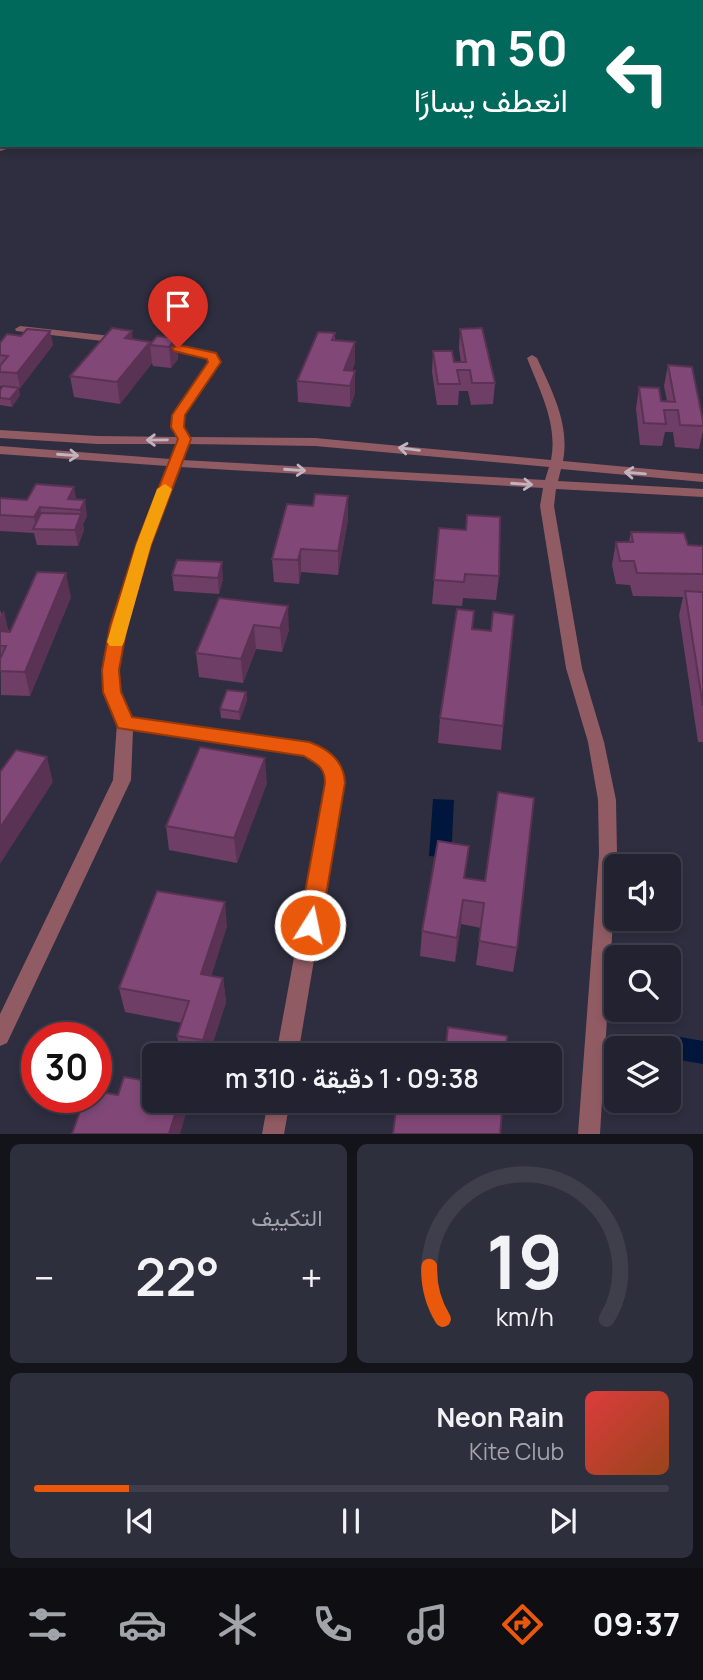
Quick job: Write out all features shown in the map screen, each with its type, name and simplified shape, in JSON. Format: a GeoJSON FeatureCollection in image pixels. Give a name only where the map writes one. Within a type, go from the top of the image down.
{"type":"FeatureCollection","features":[{"type":"Feature","properties":{"kind":"street"},"geometry":{"type":"LineString","coordinates":[[20,329],[141,343],[212,356],[214,362],[178,415],[177,427],[184,439]]}},
{"type":"Feature","properties":{"kind":"street"},"geometry":{"type":"LineString","coordinates":[[532,358],[558,430],[559,444],[548,486],[547,506],[574,668],[596,742],[607,800],[608,854],[589,1134]]}},
{"type":"Feature","properties":{"kind":"street"},"geometry":{"type":"LineString","coordinates":[[0,434],[97,440],[315,442],[703,478]]}},
{"type":"Feature","properties":{"kind":"street"},"geometry":{"type":"LineString","coordinates":[[0,1036],[116,795],[124,765],[125,723],[112,692],[111,670],[117,637],[144,545],[184,439]]}},
{"type":"Feature","properties":{"kind":"street"},"geometry":{"type":"LineString","coordinates":[[0,450],[548,486],[703,493]]}},
{"type":"Feature","properties":{"kind":"street"},"geometry":{"type":"LineString","coordinates":[[125,723],[309,750],[318,753],[334,770],[335,783],[289,1043]]}},
{"type":"Feature","properties":{"kind":"street"},"geometry":{"type":"LineString","coordinates":[[273,1134],[277,1113]]}},
{"type":"Feature","properties":{"kind":"water"},"geometry":{"type":"Polygon","coordinates":[[[433,799],[454,800],[451,858],[429,856],[433,799]]]}},
{"type":"Feature","properties":{"kind":"water"},"geometry":{"type":"Polygon","coordinates":[[[681,1037],[703,1041],[703,1064],[681,1060],[681,1037]]]}},
{"type":"Feature","properties":{"kind":"building"},"geometry":{"type":"Polygon","coordinates":[[[112,328],[132,331],[125,338],[150,342],[117,382],[70,376],[112,328]]]}},
{"type":"Feature","properties":{"kind":"building"},"geometry":{"type":"Polygon","coordinates":[[[482,328],[495,383],[472,383],[470,370],[457,370],[460,384],[438,384],[433,351],[452,351],[454,362],[466,362],[460,329],[482,328]]]}},
{"type":"Feature","properties":{"kind":"building"},"geometry":{"type":"Polygon","coordinates":[[[27,329],[50,331],[17,373],[0,372],[0,366],[8,356],[0,355],[0,343],[7,334],[21,336],[27,329]]]}},
{"type":"Feature","properties":{"kind":"building"},"geometry":{"type":"Polygon","coordinates":[[[318,332],[335,333],[332,340],[355,342],[344,370],[355,371],[350,386],[297,381],[318,332]]]}},
{"type":"Feature","properties":{"kind":"building"},"geometry":{"type":"Polygon","coordinates":[[[157,336],[176,338],[169,347],[150,345],[157,336]]]}},
{"type":"Feature","properties":{"kind":"building"},"geometry":{"type":"Polygon","coordinates":[[[668,365],[692,367],[703,426],[680,425],[678,410],[664,410],[666,424],[644,423],[639,387],[659,388],[661,401],[675,402],[668,365]]]}},
{"type":"Feature","properties":{"kind":"building"},"geometry":{"type":"Polygon","coordinates":[[[3,386],[19,388],[10,399],[0,398],[3,386]]]}},
{"type":"Feature","properties":{"kind":"building"},"geometry":{"type":"Polygon","coordinates":[[[36,484],[74,487],[68,499],[85,500],[80,510],[40,507],[34,517],[0,515],[0,498],[27,500],[36,484]]]}},
{"type":"Feature","properties":{"kind":"building"},"geometry":{"type":"Polygon","coordinates":[[[315,494],[348,496],[338,551],[301,549],[298,560],[272,559],[287,504],[313,506],[315,494]]]}},
{"type":"Feature","properties":{"kind":"building"},"geometry":{"type":"Polygon","coordinates":[[[41,513],[81,514],[75,530],[33,529],[41,513]]]}},
{"type":"Feature","properties":{"kind":"building"},"geometry":{"type":"Polygon","coordinates":[[[467,515],[500,517],[499,576],[465,574],[464,582],[434,580],[439,528],[466,530],[467,515]]]}},
{"type":"Feature","properties":{"kind":"building"},"geometry":{"type":"Polygon","coordinates":[[[631,532],[684,533],[688,545],[703,546],[703,574],[637,573],[634,561],[620,561],[616,542],[633,542],[631,532]]]}},
{"type":"Feature","properties":{"kind":"building"},"geometry":{"type":"Polygon","coordinates":[[[177,560],[222,562],[218,578],[172,575],[177,560]]]}},
{"type":"Feature","properties":{"kind":"building"},"geometry":{"type":"Polygon","coordinates":[[[37,572],[66,573],[25,672],[0,671],[0,659],[6,646],[0,646],[0,631],[10,632],[37,572]]]}},
{"type":"Feature","properties":{"kind":"building"},"geometry":{"type":"Polygon","coordinates":[[[685,591],[703,592],[703,706],[685,591]]]}},
{"type":"Feature","properties":{"kind":"building"},"geometry":{"type":"Polygon","coordinates":[[[219,598],[288,606],[280,628],[254,625],[241,659],[196,653],[219,598]]]}},
{"type":"Feature","properties":{"kind":"building"},"geometry":{"type":"Polygon","coordinates":[[[457,609],[474,611],[472,629],[491,631],[493,612],[514,615],[503,726],[440,718],[457,609]]]}},
{"type":"Feature","properties":{"kind":"building"},"geometry":{"type":"Polygon","coordinates":[[[227,690],[246,692],[239,712],[220,709],[227,690]]]}},
{"type":"Feature","properties":{"kind":"building"},"geometry":{"type":"Polygon","coordinates":[[[200,747],[265,758],[234,838],[166,826],[200,747]]]}},
{"type":"Feature","properties":{"kind":"building"},"geometry":{"type":"Polygon","coordinates":[[[16,750],[47,757],[0,828],[0,772],[16,750]]]}},
{"type":"Feature","properties":{"kind":"building"},"geometry":{"type":"Polygon","coordinates":[[[498,792],[534,798],[517,948],[479,941],[484,903],[463,900],[457,938],[422,931],[438,841],[469,846],[464,878],[485,881],[498,792]]]}},
{"type":"Feature","properties":{"kind":"building"},"geometry":{"type":"Polygon","coordinates":[[[157,891],[225,902],[201,974],[223,978],[203,1040],[177,1036],[189,1001],[119,988],[157,891]]]}},
{"type":"Feature","properties":{"kind":"building"},"geometry":{"type":"Polygon","coordinates":[[[448,1027],[507,1036],[507,1043],[446,1043],[448,1027]]]}},
{"type":"Feature","properties":{"kind":"building"},"geometry":{"type":"Polygon","coordinates":[[[124,1077],[142,1080],[142,1113],[175,1113],[169,1134],[72,1134],[79,1113],[112,1113],[112,1094],[118,1095],[124,1077]]]}},
{"type":"Feature","properties":{"kind":"building"},"geometry":{"type":"Polygon","coordinates":[[[396,1113],[502,1113],[500,1134],[393,1134],[396,1113]]]}},
{"type":"Feature","properties":{"kind":"slow traffic"},"geometry":{"type":"LineString","coordinates":[[116,642],[144,545],[165,489]]}},
{"type":"Feature","properties":{"kind":"route"},"geometry":{"type":"LineString","coordinates":[[178,348],[212,356],[214,362],[178,415],[177,427],[184,439],[144,545],[119,626],[111,670],[112,692],[125,723],[309,750],[328,761],[334,770],[335,783],[310,925]]}}]}
